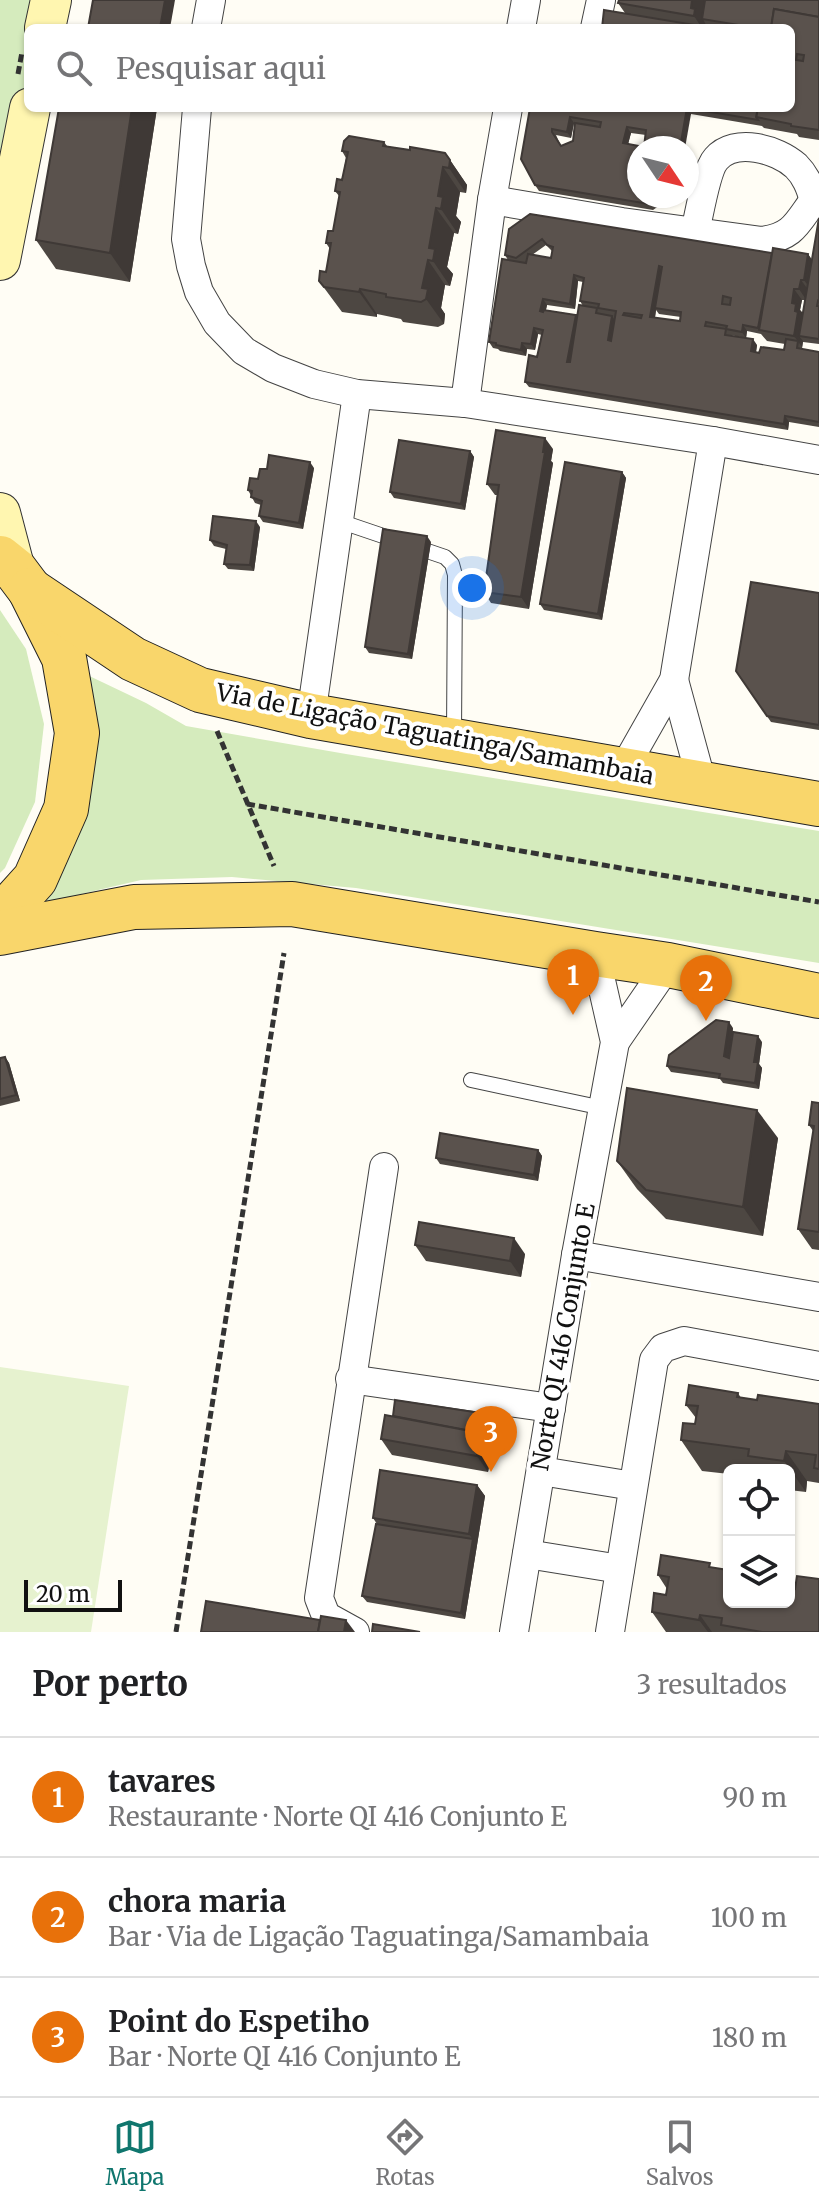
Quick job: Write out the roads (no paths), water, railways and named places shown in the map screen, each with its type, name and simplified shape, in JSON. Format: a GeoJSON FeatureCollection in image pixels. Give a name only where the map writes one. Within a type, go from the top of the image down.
{"type":"FeatureCollection","features":[{"type":"Feature","properties":{"kind":"main road"},"geometry":{"type":"LineString","coordinates":[[46,24],[51,0]]}},
{"type":"Feature","properties":{"kind":"main road"},"geometry":{"type":"LineString","coordinates":[[0,260],[29,112]]}},
{"type":"Feature","properties":{"kind":"main road"},"geometry":{"type":"LineString","coordinates":[[0,513],[15,572],[64,658],[77,733],[66,809],[35,879],[0,918]]}},
{"type":"Feature","properties":{"kind":"main road","name":"Via de Ligação Taguatinga/Samambaia"},"geometry":{"type":"LineString","coordinates":[[15,572],[133,659],[200,690],[311,716],[819,804]]}},
{"type":"Feature","properties":{"kind":"main road"},"geometry":{"type":"LineString","coordinates":[[0,933],[134,907],[292,904],[668,965],[819,996]]}},
{"type":"Feature","properties":{"kind":"street"},"geometry":{"type":"LineString","coordinates":[[207,24],[211,0]]}},
{"type":"Feature","properties":{"kind":"street"},"geometry":{"type":"LineString","coordinates":[[522,24],[526,0]]}},
{"type":"Feature","properties":{"kind":"street"},"geometry":{"type":"LineString","coordinates":[[596,24],[601,0]]}},
{"type":"Feature","properties":{"kind":"street"},"geometry":{"type":"LineString","coordinates":[[197,112],[186,239],[199,292],[217,323],[244,351],[273,368],[314,384],[357,394],[465,403],[819,460]]}},
{"type":"Feature","properties":{"kind":"street"},"geometry":{"type":"LineString","coordinates":[[465,403],[492,200],[507,112]]}},
{"type":"Feature","properties":{"kind":"street"},"geometry":{"type":"LineString","coordinates":[[492,200],[695,232],[762,241],[779,239],[791,231],[816,200],[796,166],[774,152],[749,147],[726,150],[713,162],[695,232]]}},
{"type":"Feature","properties":{"kind":"street"},"geometry":{"type":"LineString","coordinates":[[311,716],[357,394]]}},
{"type":"Feature","properties":{"kind":"street"},"geometry":{"type":"LineString","coordinates":[[623,770],[674,680],[713,441]]}},
{"type":"Feature","properties":{"kind":"street"},"geometry":{"type":"LineString","coordinates":[[674,680],[702,783]]}},
{"type":"Feature","properties":{"kind":"street","name":"Norte QI 416 Conjunto E"},"geometry":{"type":"LineString","coordinates":[[514,1632],[576,1255],[615,1042],[595,954]]}},
{"type":"Feature","properties":{"kind":"street","name":"Norte QI 416 Conjunto E"},"geometry":{"type":"LineString","coordinates":[[615,1042],[668,965]]}},
{"type":"Feature","properties":{"kind":"street"},"geometry":{"type":"LineString","coordinates":[[355,1632],[326,1616],[319,1598],[384,1167]]}},
{"type":"Feature","properties":{"kind":"street"},"geometry":{"type":"LineString","coordinates":[[576,1255],[819,1297]]}},
{"type":"Feature","properties":{"kind":"street"},"geometry":{"type":"LineString","coordinates":[[610,1632],[654,1360],[663,1348],[684,1341],[819,1366]]}},
{"type":"Feature","properties":{"kind":"street"},"geometry":{"type":"LineString","coordinates":[[350,1379],[551,1408]]}},
{"type":"Feature","properties":{"kind":"street"},"geometry":{"type":"LineString","coordinates":[[541,1471],[633,1486]]}},
{"type":"Feature","properties":{"kind":"street"},"geometry":{"type":"LineString","coordinates":[[527,1554],[620,1569]]}},
{"type":"Feature","properties":{"kind":"lane"},"geometry":{"type":"LineString","coordinates":[[339,521],[445,557],[452,564],[455,575],[454,740]]}},
{"type":"Feature","properties":{"kind":"lane"},"geometry":{"type":"LineString","coordinates":[[471,1080],[603,1108]]}},
{"type":"Feature","properties":{"kind":"place","name":"tavares"},"geometry":{"type":"Point","coordinates":[573,1015]}},
{"type":"Feature","properties":{"kind":"place","name":"chora maria"},"geometry":{"type":"Point","coordinates":[706,1021]}},
{"type":"Feature","properties":{"kind":"place","name":"Point do Espetiho"},"geometry":{"type":"Point","coordinates":[491,1472]}}]}
